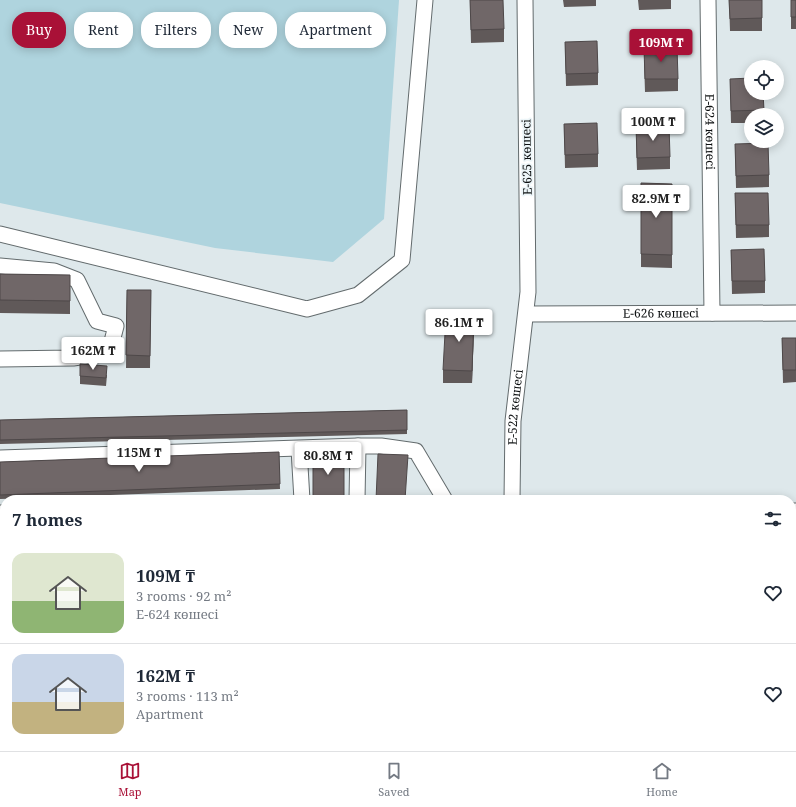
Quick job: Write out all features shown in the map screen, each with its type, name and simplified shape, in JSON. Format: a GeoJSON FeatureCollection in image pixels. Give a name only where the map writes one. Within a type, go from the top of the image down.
{"type":"FeatureCollection","features":[{"type":"Feature","properties":{"kind":"street"},"geometry":{"type":"LineString","coordinates":[[0,234],[307,309],[358,295],[402,260],[424,0]]}},
{"type":"Feature","properties":{"kind":"street","name":"Е-625 көшесі"},"geometry":{"type":"LineString","coordinates":[[525,0],[528,292],[526,314]]}},
{"type":"Feature","properties":{"kind":"street","name":"Е-624 көшесі"},"geometry":{"type":"LineString","coordinates":[[708,0],[712,312]]}},
{"type":"Feature","properties":{"kind":"street"},"geometry":{"type":"LineString","coordinates":[[0,266],[54,271],[77,280],[97,321],[116,326],[109,353],[73,358],[0,359]]}},
{"type":"Feature","properties":{"kind":"street","name":"Е-626 көшесі"},"geometry":{"type":"LineString","coordinates":[[526,314],[712,312],[796,313]]}},
{"type":"Feature","properties":{"kind":"street","name":"Е-522 көшесі"},"geometry":{"type":"LineString","coordinates":[[512,495],[513,421],[526,314]]}},
{"type":"Feature","properties":{"kind":"street"},"geometry":{"type":"LineString","coordinates":[[357,495],[358,446]]}},
{"type":"Feature","properties":{"kind":"street"},"geometry":{"type":"LineString","coordinates":[[0,458],[381,446],[416,451],[442,495]]}},
{"type":"Feature","properties":{"kind":"street"},"geometry":{"type":"LineString","coordinates":[[299,449],[302,495]]}},
{"type":"Feature","properties":{"kind":"shaded area"},"geometry":{"type":"Polygon","coordinates":[[[0,0],[399,0],[384,219],[333,262],[215,248],[0,203],[0,0]]]}},
{"type":"Feature","properties":{"kind":"building"},"geometry":{"type":"Polygon","coordinates":[[[470,0],[503,0],[504,29],[471,30],[470,0]]]}},
{"type":"Feature","properties":{"kind":"building"},"geometry":{"type":"Polygon","coordinates":[[[729,0],[762,0],[762,18],[730,19],[729,0]]]}},
{"type":"Feature","properties":{"kind":"building"},"geometry":{"type":"Polygon","coordinates":[[[791,0],[796,0],[796,17],[791,17],[791,0]]]}},
{"type":"Feature","properties":{"kind":"building"},"geometry":{"type":"Polygon","coordinates":[[[597,41],[598,73],[566,74],[565,42],[597,41]]]}},
{"type":"Feature","properties":{"kind":"building"},"geometry":{"type":"Polygon","coordinates":[[[677,47],[678,79],[645,79],[644,48],[677,47]]]}},
{"type":"Feature","properties":{"kind":"building"},"geometry":{"type":"Polygon","coordinates":[[[744,78],[744,100],[763,100],[764,108],[744,108],[744,111],[731,111],[730,79],[744,78]]]}},
{"type":"Feature","properties":{"kind":"building"},"geometry":{"type":"Polygon","coordinates":[[[597,123],[598,154],[565,155],[564,124],[597,123]]]}},
{"type":"Feature","properties":{"kind":"building"},"geometry":{"type":"Polygon","coordinates":[[[669,125],[670,157],[637,158],[636,126],[669,125]]]}},
{"type":"Feature","properties":{"kind":"building"},"geometry":{"type":"Polygon","coordinates":[[[735,144],[744,144],[744,148],[768,148],[769,175],[736,176],[735,144]]]}},
{"type":"Feature","properties":{"kind":"building"},"geometry":{"type":"Polygon","coordinates":[[[641,183],[672,184],[672,255],[641,254],[641,183]]]}},
{"type":"Feature","properties":{"kind":"building"},"geometry":{"type":"Polygon","coordinates":[[[735,193],[768,193],[769,225],[736,225],[735,193]]]}},
{"type":"Feature","properties":{"kind":"building"},"geometry":{"type":"Polygon","coordinates":[[[764,249],[765,281],[732,281],[731,250],[764,249]]]}},
{"type":"Feature","properties":{"kind":"building"},"geometry":{"type":"Polygon","coordinates":[[[0,274],[70,275],[70,301],[0,300],[0,274]]]}},
{"type":"Feature","properties":{"kind":"building"},"geometry":{"type":"Polygon","coordinates":[[[127,290],[151,290],[150,356],[126,355],[127,290]]]}},
{"type":"Feature","properties":{"kind":"building"},"geometry":{"type":"Polygon","coordinates":[[[446,315],[474,315],[472,371],[443,370],[446,315]]]}},
{"type":"Feature","properties":{"kind":"building"},"geometry":{"type":"Polygon","coordinates":[[[782,338],[796,338],[796,370],[783,370],[782,338]]]}},
{"type":"Feature","properties":{"kind":"building"},"geometry":{"type":"Polygon","coordinates":[[[80,364],[107,366],[106,378],[80,376],[80,364]]]}},
{"type":"Feature","properties":{"kind":"building"},"geometry":{"type":"Polygon","coordinates":[[[407,410],[407,430],[0,440],[0,420],[407,410]]]}},
{"type":"Feature","properties":{"kind":"building"},"geometry":{"type":"Polygon","coordinates":[[[279,452],[280,484],[0,495],[0,462],[279,452]]]}},
{"type":"Feature","properties":{"kind":"building"},"geometry":{"type":"Polygon","coordinates":[[[313,452],[344,452],[344,495],[313,495],[313,452]]]}},
{"type":"Feature","properties":{"kind":"building"},"geometry":{"type":"Polygon","coordinates":[[[378,454],[408,455],[405,495],[376,495],[378,454]]]}}]}
